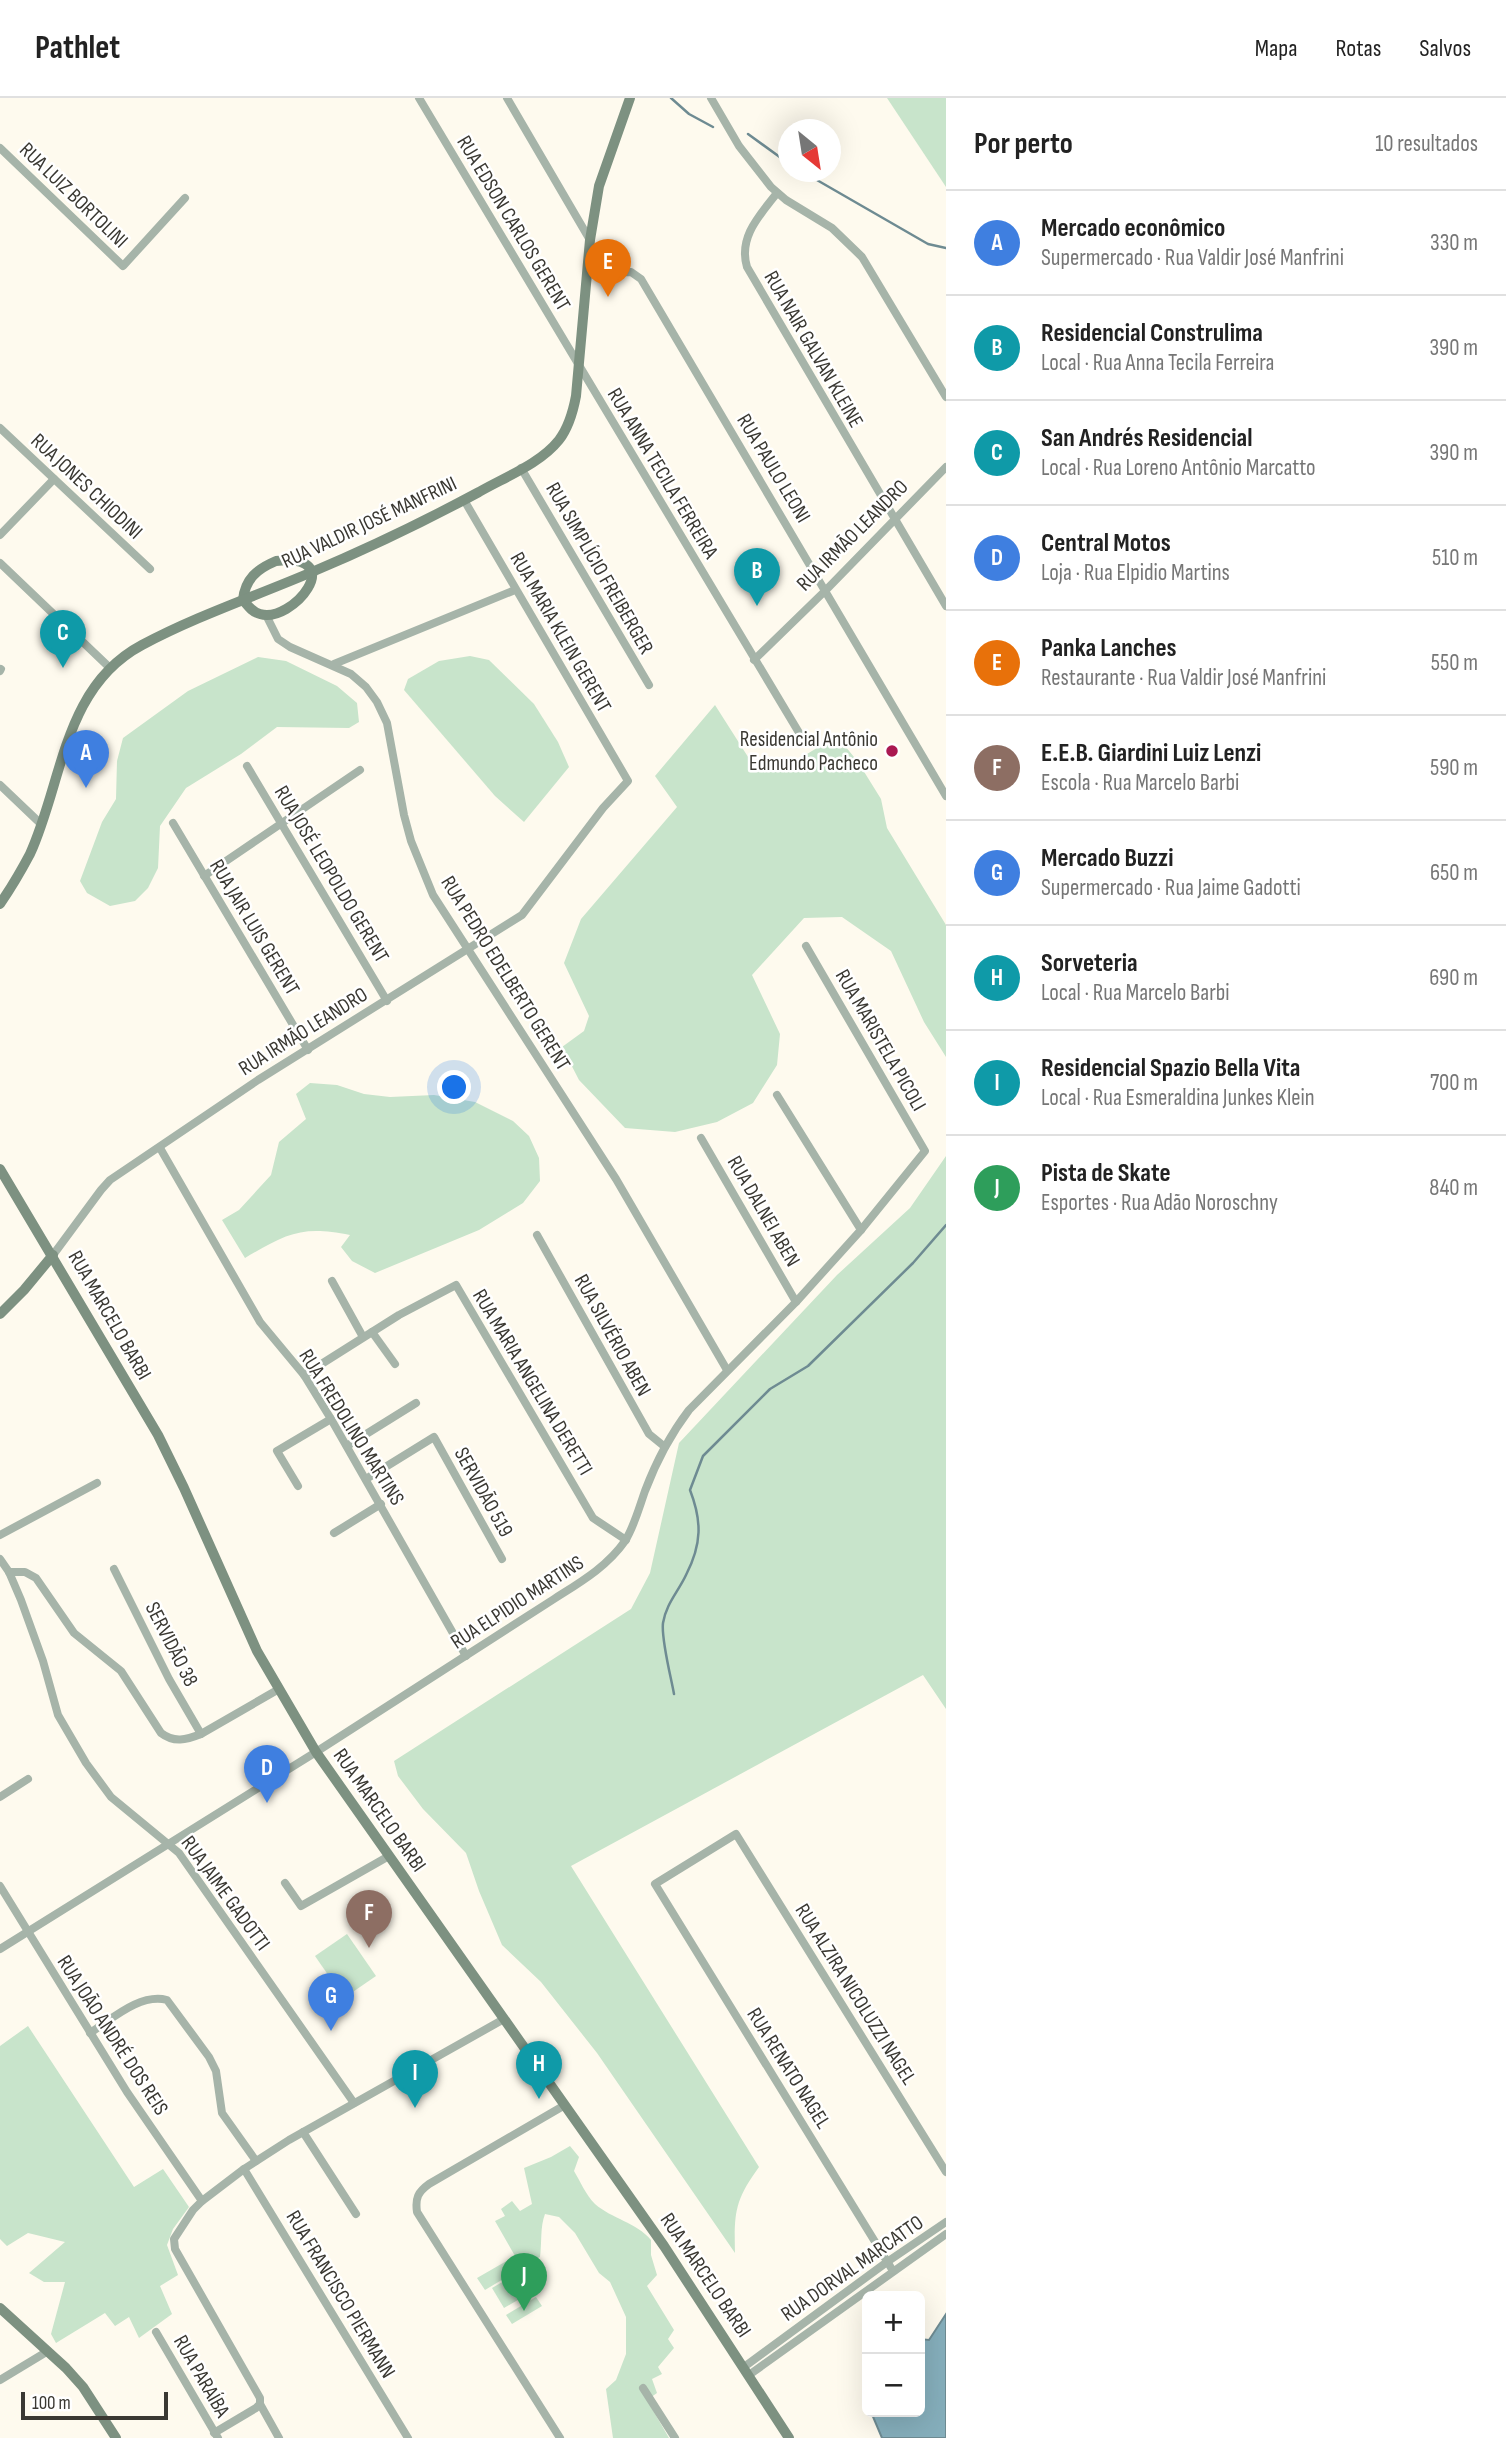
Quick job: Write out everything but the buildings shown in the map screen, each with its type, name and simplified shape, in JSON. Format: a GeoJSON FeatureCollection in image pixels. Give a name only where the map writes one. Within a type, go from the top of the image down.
{"type":"FeatureCollection","features":[{"type":"Feature","properties":{"kind":"street","name":"RUA EDSON CARLOS GERENT"},"geometry":{"type":"LineString","coordinates":[[419,98],[579,366]]}},
{"type":"Feature","properties":{"kind":"street"},"geometry":{"type":"LineString","coordinates":[[507,98],[590,240]]}},
{"type":"Feature","properties":{"kind":"street","name":"RUA VALDIR JOSÉ MANFRINI"},"geometry":{"type":"LineString","coordinates":[[0,904],[30,853],[52,783],[84,703],[110,668],[140,646],[403,531],[522,468],[559,440],[570,421],[579,366],[590,240],[599,186],[631,98]]}},
{"type":"Feature","properties":{"kind":"street"},"geometry":{"type":"LineString","coordinates":[[711,98],[753,166],[777,193],[832,228],[862,257],[946,397]]}},
{"type":"Feature","properties":{"kind":"street","name":"RUA LUIZ BORTOLINI"},"geometry":{"type":"LineString","coordinates":[[0,148],[123,267],[185,198]]}},
{"type":"Feature","properties":{"kind":"street","name":"RUA NAIR GALVAN KLEINE"},"geometry":{"type":"LineString","coordinates":[[777,193],[746,238],[744,253],[747,267],[946,606]]}},
{"type":"Feature","properties":{"kind":"street","name":"RUA PAULO LEONI"},"geometry":{"type":"LineString","coordinates":[[588,273],[631,272],[641,279],[946,796]]}},
{"type":"Feature","properties":{"kind":"street","name":"RUA ANNA TECILA FERREIRA"},"geometry":{"type":"LineString","coordinates":[[579,366],[804,741]]}},
{"type":"Feature","properties":{"kind":"street","name":"RUA JONES CHIODINI"},"geometry":{"type":"LineString","coordinates":[[0,428],[150,569]]}},
{"type":"Feature","properties":{"kind":"street","name":"RUA IRMÃO LEANDRO"},"geometry":{"type":"LineString","coordinates":[[754,660],[946,467]]}},
{"type":"Feature","properties":{"kind":"street","name":"RUA SIMPLÍCIO FREIBERGER"},"geometry":{"type":"LineString","coordinates":[[522,468],[649,685]]}},
{"type":"Feature","properties":{"kind":"street"},"geometry":{"type":"LineString","coordinates":[[0,535],[54,479]]}},
{"type":"Feature","properties":{"kind":"street","name":"RUA MARIA KLEIN GERENT"},"geometry":{"type":"LineString","coordinates":[[464,500],[628,781]]}},
{"type":"Feature","properties":{"kind":"street"},"geometry":{"type":"LineString","coordinates":[[276,561],[293,561],[308,566],[312,572],[312,584],[305,594],[281,611],[266,615],[250,608],[243,600],[244,587],[249,580],[276,561]]}},
{"type":"Feature","properties":{"kind":"street"},"geometry":{"type":"LineString","coordinates":[[0,563],[110,668]]}},
{"type":"Feature","properties":{"kind":"street"},"geometry":{"type":"LineString","coordinates":[[334,664],[515,590]]}},
{"type":"Feature","properties":{"kind":"street","name":"RUA PEDRO EDELBERTO GERENT"},"geometry":{"type":"LineString","coordinates":[[266,615],[278,639],[296,650],[334,664],[366,687],[387,723],[404,815],[411,841],[433,895],[616,1179],[727,1370]]}},
{"type":"Feature","properties":{"kind":"street","name":"RUA JOSÉ LEOPOLDO GERENT"},"geometry":{"type":"LineString","coordinates":[[247,766],[387,1001]]}},
{"type":"Feature","properties":{"kind":"street"},"geometry":{"type":"LineString","coordinates":[[205,876],[360,771]]}},
{"type":"Feature","properties":{"kind":"street","name":"RUA IRMÃO LEANDRO"},"geometry":{"type":"LineString","coordinates":[[0,1314],[24,1290],[110,1180],[258,1080],[522,915],[603,808],[628,781]]}},
{"type":"Feature","properties":{"kind":"street"},"geometry":{"type":"LineString","coordinates":[[0,785],[41,824]]}},
{"type":"Feature","properties":{"kind":"street","name":"RUA JAIR LUIS GERENT"},"geometry":{"type":"LineString","coordinates":[[173,822],[308,1050]]}},
{"type":"Feature","properties":{"kind":"street","name":"RUA MARISTELA PICOLI"},"geometry":{"type":"LineString","coordinates":[[806,946],[925,1151]]}},
{"type":"Feature","properties":{"kind":"street"},"geometry":{"type":"LineString","coordinates":[[777,1095],[861,1230]]}},
{"type":"Feature","properties":{"kind":"street","name":"RUA DALNEI ABEN"},"geometry":{"type":"LineString","coordinates":[[701,1138],[796,1302]]}},
{"type":"Feature","properties":{"kind":"street","name":"RUA FREDOLINO MARTINS"},"geometry":{"type":"LineString","coordinates":[[160,1148],[260,1322],[304,1375],[348,1446],[466,1656]]}},
{"type":"Feature","properties":{"kind":"street","name":"RUA ELPIDIO MARTINS"},"geometry":{"type":"LineString","coordinates":[[0,1949],[316,1752],[591,1575],[611,1558],[626,1540],[655,1466],[688,1410],[796,1302],[861,1230],[925,1151]]}},
{"type":"Feature","properties":{"kind":"street","name":"RUA MARCELO BARBI"},"geometry":{"type":"LineString","coordinates":[[0,1169],[166,1452],[257,1651],[316,1752],[664,2246],[789,2438]]}},
{"type":"Feature","properties":{"kind":"street","name":"RUA SILVÉRIO ABEN"},"geometry":{"type":"LineString","coordinates":[[537,1235],[649,1434],[665,1447]]}},
{"type":"Feature","properties":{"kind":"street"},"geometry":{"type":"LineString","coordinates":[[332,1281],[363,1337]]}},
{"type":"Feature","properties":{"kind":"street","name":"RUA MARIA ANGELINA DERETTI"},"geometry":{"type":"LineString","coordinates":[[372,1332],[456,1284],[593,1518],[626,1540]]}},
{"type":"Feature","properties":{"kind":"street"},"geometry":{"type":"LineString","coordinates":[[304,1375],[372,1332],[395,1364]]}},
{"type":"Feature","properties":{"kind":"street"},"geometry":{"type":"LineString","coordinates":[[348,1446],[416,1403]]}},
{"type":"Feature","properties":{"kind":"street"},"geometry":{"type":"LineString","coordinates":[[298,1486],[277,1451],[331,1419]]}},
{"type":"Feature","properties":{"kind":"street","name":"SERVIDÃO 519"},"geometry":{"type":"LineString","coordinates":[[366,1479],[434,1437],[502,1559]]}},
{"type":"Feature","properties":{"kind":"street"},"geometry":{"type":"LineString","coordinates":[[0,1535],[97,1482]]}},
{"type":"Feature","properties":{"kind":"street"},"geometry":{"type":"LineString","coordinates":[[334,1533],[381,1504]]}},
{"type":"Feature","properties":{"kind":"street","name":"RUA JAIME GADOTTI"},"geometry":{"type":"LineString","coordinates":[[0,1559],[9,1572],[43,1661],[58,1715],[71,1739],[111,1797],[169,1844],[187,1865],[354,2103]]}},
{"type":"Feature","properties":{"kind":"street","name":"SERVIDÃO 38"},"geometry":{"type":"LineString","coordinates":[[114,1570],[169,1679],[201,1734]]}},
{"type":"Feature","properties":{"kind":"street"},"geometry":{"type":"LineString","coordinates":[[9,1572],[25,1572],[36,1578],[74,1633],[121,1671],[161,1733],[175,1740],[201,1734],[279,1689]]}},
{"type":"Feature","properties":{"kind":"street"},"geometry":{"type":"LineString","coordinates":[[0,1797],[28,1779]]}},
{"type":"Feature","properties":{"kind":"street","name":"RUA ALZIRA NICOLUZZI NAGEL"},"geometry":{"type":"LineString","coordinates":[[655,1884],[736,1834],[946,2172]]}},
{"type":"Feature","properties":{"kind":"street"},"geometry":{"type":"LineString","coordinates":[[285,1883],[302,1906],[389,1856]]}},
{"type":"Feature","properties":{"kind":"street","name":"RUA RENATO NAGEL"},"geometry":{"type":"LineString","coordinates":[[655,1884],[893,2271]]}},
{"type":"Feature","properties":{"kind":"street","name":"RUA JOÃO ANDRÉ DOS REIS"},"geometry":{"type":"LineString","coordinates":[[0,1886],[127,2092],[202,2201]]}},
{"type":"Feature","properties":{"kind":"street"},"geometry":{"type":"LineString","coordinates":[[90,2033],[143,2000],[157,1997],[167,2000],[209,2057],[216,2071],[222,2112],[256,2161]]}},
{"type":"Feature","properties":{"kind":"street"},"geometry":{"type":"LineString","coordinates":[[279,2438],[260,2404],[258,2393],[175,2249],[174,2239],[202,2201],[256,2161],[504,2019]]}},
{"type":"Feature","properties":{"kind":"street"},"geometry":{"type":"LineString","coordinates":[[560,2438],[417,2211],[415,2202],[419,2191],[429,2184],[565,2105]]}},
{"type":"Feature","properties":{"kind":"street"},"geometry":{"type":"LineString","coordinates":[[303,2132],[356,2214]]}},
{"type":"Feature","properties":{"kind":"street","name":"RUA FRANCISCO PIERMANN"},"geometry":{"type":"LineString","coordinates":[[244,2169],[408,2438]]}},
{"type":"Feature","properties":{"kind":"street","name":"RUA DORVAL MARCATTO"},"geometry":{"type":"LineString","coordinates":[[746,2371],[887,2262],[946,2222]]}},
{"type":"Feature","properties":{"kind":"street","name":"RUA DORVAL MARCATTO"},"geometry":{"type":"LineString","coordinates":[[746,2371],[946,2234]]}},
{"type":"Feature","properties":{"kind":"street"},"geometry":{"type":"LineString","coordinates":[[0,2308],[48,2351],[83,2388],[116,2438]]}},
{"type":"Feature","properties":{"kind":"street","name":"RUA PARAÍBA"},"geometry":{"type":"LineString","coordinates":[[156,2332],[216,2435]]}},
{"type":"Feature","properties":{"kind":"street"},"geometry":{"type":"LineString","coordinates":[[0,2380],[48,2351]]}},
{"type":"Feature","properties":{"kind":"street"},"geometry":{"type":"LineString","coordinates":[[643,2388],[675,2438]]}},
{"type":"Feature","properties":{"kind":"street"},"geometry":{"type":"LineString","coordinates":[[216,2435],[260,2404]]}},
{"type":"Feature","properties":{"kind":"green space"},"geometry":{"type":"Polygon","coordinates":[[[887,98],[946,98],[946,187],[887,98]]]}},
{"type":"Feature","properties":{"kind":"green space"},"geometry":{"type":"Polygon","coordinates":[[[470,656],[489,660],[534,704],[558,742],[569,767],[524,822],[495,796],[404,690],[408,679],[439,661],[470,656]]]}},
{"type":"Feature","properties":{"kind":"green space"},"geometry":{"type":"Polygon","coordinates":[[[258,657],[286,661],[337,686],[357,703],[359,722],[349,728],[277,727],[241,754],[186,788],[160,826],[158,868],[148,888],[135,901],[110,906],[87,893],[80,881],[102,822],[116,799],[117,761],[123,738],[188,691],[258,657]]]}},
{"type":"Feature","properties":{"kind":"green space"},"geometry":{"type":"Polygon","coordinates":[[[715,705],[757,771],[782,769],[837,736],[858,762],[881,799],[887,828],[946,925],[946,1057],[924,1022],[891,951],[842,917],[804,918],[752,975],[780,1034],[777,1065],[753,1103],[717,1122],[675,1132],[625,1128],[579,1080],[562,1047],[584,1031],[589,1016],[564,963],[581,919],[677,807],[655,776],[715,705]]]}},
{"type":"Feature","properties":{"kind":"green space"},"geometry":{"type":"Polygon","coordinates":[[[310,1083],[337,1085],[364,1094],[390,1097],[434,1095],[475,1102],[513,1121],[529,1136],[539,1158],[540,1181],[523,1203],[479,1230],[375,1273],[352,1261],[341,1247],[350,1235],[333,1232],[294,1234],[245,1258],[222,1220],[239,1210],[271,1175],[279,1142],[306,1119],[296,1094],[310,1083]]]}},
{"type":"Feature","properties":{"kind":"green space"},"geometry":{"type":"Polygon","coordinates":[[[946,1156],[946,1709],[923,1675],[571,1866],[759,2167],[745,2189],[738,2207],[735,2253],[597,2053],[541,1982],[502,1945],[466,1853],[423,1809],[398,1776],[394,1761],[631,1609],[650,1573],[679,1443],[837,1275],[910,1208],[946,1156]]]}},
{"type":"Feature","properties":{"kind":"green space"},"geometry":{"type":"Polygon","coordinates":[[[347,1934],[376,1976],[344,1998],[315,1956],[347,1934]]]}},
{"type":"Feature","properties":{"kind":"green space"},"geometry":{"type":"Polygon","coordinates":[[[28,2026],[134,2187],[163,2169],[189,2207],[173,2229],[167,2245],[178,2275],[160,2286],[172,2314],[139,2338],[129,2317],[115,2326],[105,2313],[56,2343],[51,2334],[65,2282],[44,2282],[29,2273],[65,2242],[28,2233],[7,2246],[0,2239],[0,2046],[28,2026]]]}},
{"type":"Feature","properties":{"kind":"green space"},"geometry":{"type":"Polygon","coordinates":[[[570,2146],[579,2157],[574,2171],[595,2204],[638,2229],[651,2240],[651,2255],[657,2275],[647,2286],[674,2330],[668,2339],[674,2348],[658,2367],[662,2374],[652,2379],[657,2393],[647,2400],[669,2438],[613,2438],[606,2389],[616,2380],[626,2354],[626,2317],[610,2282],[599,2273],[575,2233],[559,2217],[545,2214],[540,2257],[485,2290],[477,2278],[515,2256],[495,2221],[505,2216],[501,2209],[512,2201],[520,2211],[532,2204],[524,2168],[570,2146]]]}},
{"type":"Feature","properties":{"kind":"green space"},"geometry":{"type":"Polygon","coordinates":[[[523,2270],[535,2290],[504,2308],[492,2288],[523,2270]]]}},
{"type":"Feature","properties":{"kind":"green space"},"geometry":{"type":"Polygon","coordinates":[[[536,2297],[542,2306],[512,2324],[506,2315],[536,2297]]]}},
{"type":"Feature","properties":{"kind":"water"},"geometry":{"type":"Polygon","coordinates":[[[946,2314],[946,2438],[882,2438],[873,2417],[925,2417],[925,2340],[929,2340],[946,2314]]]}},
{"type":"Feature","properties":{"kind":"waterway"},"geometry":{"type":"LineString","coordinates":[[671,98],[689,114],[713,127]]}},
{"type":"Feature","properties":{"kind":"waterway"},"geometry":{"type":"LineString","coordinates":[[748,134],[778,156]]}},
{"type":"Feature","properties":{"kind":"waterway"},"geometry":{"type":"LineString","coordinates":[[820,182],[928,244],[946,248]]}},
{"type":"Feature","properties":{"kind":"waterway"},"geometry":{"type":"LineString","coordinates":[[674,1694],[663,1623],[695,1553],[698,1522],[690,1490],[703,1456],[770,1389],[808,1366],[913,1263],[946,1225]]}},
{"type":"Feature","properties":{"kind":"place","name":"Panka Lanches"},"geometry":{"type":"Point","coordinates":[608,297]}},
{"type":"Feature","properties":{"kind":"place","name":"Residencial Construlima"},"geometry":{"type":"Point","coordinates":[757,606]}},
{"type":"Feature","properties":{"kind":"place","name":"San Andrés Residencial"},"geometry":{"type":"Point","coordinates":[63,668]}},
{"type":"Feature","properties":{"kind":"place","name":"Residencial Antônio Edmundo Pacheco"},"geometry":{"type":"Point","coordinates":[892,751]}},
{"type":"Feature","properties":{"kind":"place","name":"Mercado econômico"},"geometry":{"type":"Point","coordinates":[86,788]}},
{"type":"Feature","properties":{"kind":"place","name":"Central Motos"},"geometry":{"type":"Point","coordinates":[267,1803]}},
{"type":"Feature","properties":{"kind":"place","name":"E.E.B. Giardini Luiz Lenzi"},"geometry":{"type":"Point","coordinates":[369,1948]}},
{"type":"Feature","properties":{"kind":"place","name":"Mercado Buzzi"},"geometry":{"type":"Point","coordinates":[331,2031]}},
{"type":"Feature","properties":{"kind":"place","name":"Sorveteria"},"geometry":{"type":"Point","coordinates":[539,2099]}},
{"type":"Feature","properties":{"kind":"place","name":"Residencial Spazio Bella Vita"},"geometry":{"type":"Point","coordinates":[415,2108]}},
{"type":"Feature","properties":{"kind":"place","name":"Pista de Skate"},"geometry":{"type":"Point","coordinates":[524,2311]}}]}
